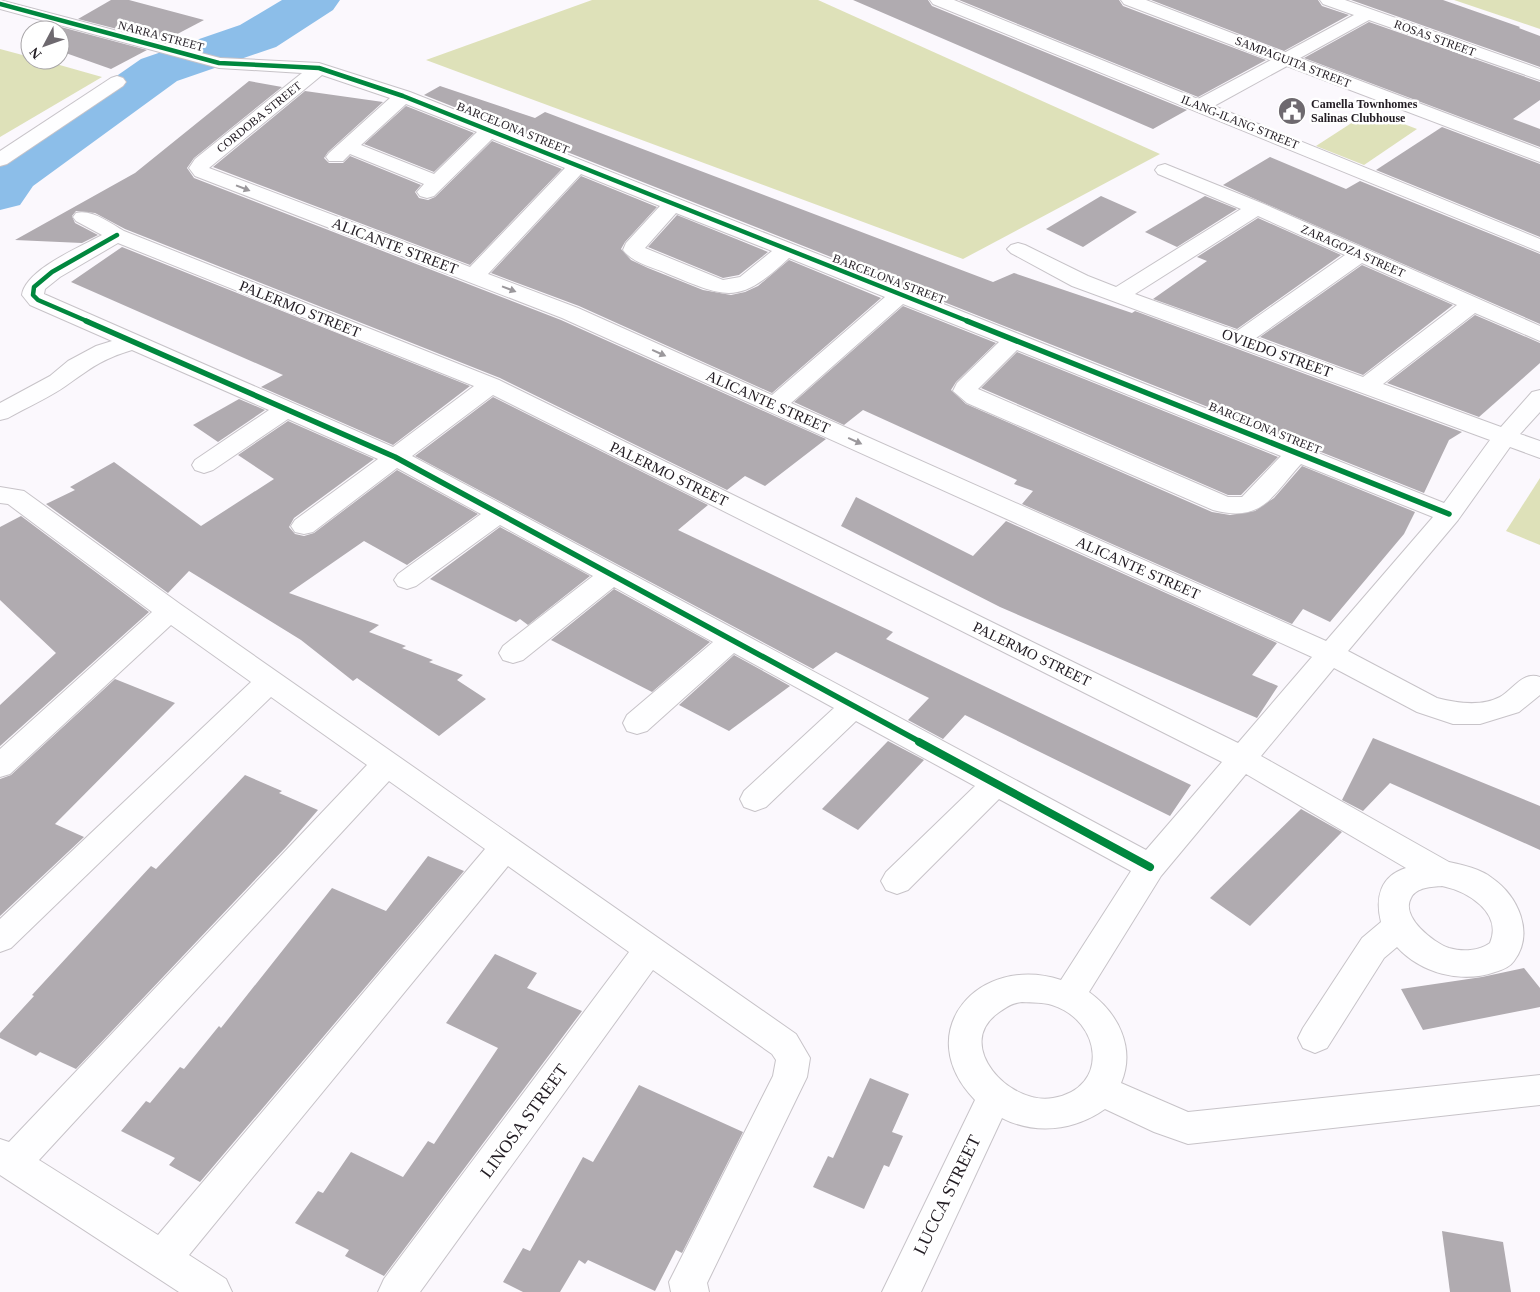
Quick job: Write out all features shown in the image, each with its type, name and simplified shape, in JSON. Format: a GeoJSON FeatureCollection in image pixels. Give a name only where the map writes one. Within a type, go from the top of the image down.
{"type":"FeatureCollection","features":[{"type":"Feature","properties":{"kind":"street","name":"ILANG-ILANG STREET"},"geometry":{"type":"LineString","coordinates":[[939,0],[1540,246]]}},
{"type":"Feature","properties":{"kind":"street","name":"SAMPAGUITA STREET"},"geometry":{"type":"LineString","coordinates":[[1130,0],[1540,156]]}},
{"type":"Feature","properties":{"kind":"street","name":"ROSAS STREET"},"geometry":{"type":"LineString","coordinates":[[1329,0],[1540,75]]}},
{"type":"Feature","properties":{"kind":"street"},"geometry":{"type":"LineString","coordinates":[[32,12],[53,3]]}},
{"type":"Feature","properties":{"kind":"street","name":"NARRA STREET"},"geometry":{"type":"LineString","coordinates":[[0,4],[218,63],[319,68]]}},
{"type":"Feature","properties":{"kind":"street"},"geometry":{"type":"LineString","coordinates":[[1200,106],[1368,14]]}},
{"type":"Feature","properties":{"kind":"street","name":"BARCELONA STREET"},"geometry":{"type":"LineString","coordinates":[[319,68],[403,96],[1449,514]]}},
{"type":"Feature","properties":{"kind":"street","name":"CORDOBA STREET"},"geometry":{"type":"LineString","coordinates":[[199,168],[319,68]]}},
{"type":"Feature","properties":{"kind":"street"},"geometry":{"type":"LineString","coordinates":[[0,160],[117,82]]}},
{"type":"Feature","properties":{"kind":"street"},"geometry":{"type":"LineString","coordinates":[[403,96],[342,152],[432,187],[489,131]]}},
{"type":"Feature","properties":{"kind":"street"},"geometry":{"type":"LineString","coordinates":[[474,276],[578,166]]}},
{"type":"Feature","properties":{"kind":"street","name":"ALICANTE STREET"},"geometry":{"type":"LineString","coordinates":[[199,168],[202,172],[570,313],[1330,654],[1427,705],[1453,713],[1480,713],[1509,705],[1534,685]]}},
{"type":"Feature","properties":{"kind":"street","name":"ZARAGOZA STREET"},"geometry":{"type":"LineString","coordinates":[[1165,170],[1257,208],[1540,334]]}},
{"type":"Feature","properties":{"kind":"street"},"geometry":{"type":"LineString","coordinates":[[673,204],[636,243],[634,250],[642,256],[720,287],[733,288],[745,285],[785,250]]}},
{"type":"Feature","properties":{"kind":"street"},"geometry":{"type":"LineString","coordinates":[[1118,295],[1257,208]]}},
{"type":"Feature","properties":{"kind":"street","name":"PALERMO STREET"},"geometry":{"type":"LineString","coordinates":[[83,218],[117,235],[491,385],[1243,759],[1442,873]]}},
{"type":"Feature","properties":{"kind":"street"},"geometry":{"type":"LineString","coordinates":[[117,235],[47,276],[34,286],[33,295],[38,300],[395,457],[1150,867]]}},
{"type":"Feature","properties":{"kind":"street","name":"OVIEDO STREET"},"geometry":{"type":"LineString","coordinates":[[1018,249],[1080,280],[1118,295],[1540,450]]}},
{"type":"Feature","properties":{"kind":"street"},"geometry":{"type":"LineString","coordinates":[[1240,339],[1361,254]]}},
{"type":"Feature","properties":{"kind":"street"},"geometry":{"type":"LineString","coordinates":[[775,404],[900,295]]}},
{"type":"Feature","properties":{"kind":"street"},"geometry":{"type":"LineString","coordinates":[[1367,385],[1473,304]]}},
{"type":"Feature","properties":{"kind":"street"},"geometry":{"type":"LineString","coordinates":[[1014,340],[969,383],[965,391],[975,398],[1222,504],[1238,507],[1251,503],[1298,454]]}},
{"type":"Feature","properties":{"kind":"street"},"geometry":{"type":"LineString","coordinates":[[0,413],[58,381],[76,366],[104,351],[132,342]]}},
{"type":"Feature","properties":{"kind":"street"},"geometry":{"type":"LineString","coordinates":[[304,526],[491,385]]}},
{"type":"Feature","properties":{"kind":"street"},"geometry":{"type":"LineString","coordinates":[[1068,997],[1150,867],[1449,514],[1506,436],[1540,397]]}},
{"type":"Feature","properties":{"kind":"street"},"geometry":{"type":"LineString","coordinates":[[204,465],[285,410]]}},
{"type":"Feature","properties":{"kind":"street"},"geometry":{"type":"LineString","coordinates":[[0,494],[15,498],[170,611],[784,1044],[793,1058],[790,1077],[688,1282],[690,1292]]}},
{"type":"Feature","properties":{"kind":"street"},"geometry":{"type":"LineString","coordinates":[[407,580],[498,514]]}},
{"type":"Feature","properties":{"kind":"street"},"geometry":{"type":"LineString","coordinates":[[513,653],[613,574]]}},
{"type":"Feature","properties":{"kind":"street"},"geometry":{"type":"LineString","coordinates":[[0,766],[170,611]]}},
{"type":"Feature","properties":{"kind":"street"},"geometry":{"type":"LineString","coordinates":[[637,723],[732,640]]}},
{"type":"Feature","properties":{"kind":"street"},"geometry":{"type":"LineString","coordinates":[[0,940],[270,681]]}},
{"type":"Feature","properties":{"kind":"street"},"geometry":{"type":"LineString","coordinates":[[755,799],[854,706]]}},
{"type":"Feature","properties":{"kind":"street"},"geometry":{"type":"LineString","coordinates":[[212,1292],[6,1159],[387,763]]}},
{"type":"Feature","properties":{"kind":"street"},"geometry":{"type":"LineString","coordinates":[[897,881],[996,783]]}},
{"type":"Feature","properties":{"kind":"street"},"geometry":{"type":"LineString","coordinates":[[162,1259],[505,847]]}},
{"type":"Feature","properties":{"kind":"street"},"geometry":{"type":"LineString","coordinates":[[1421,873],[1442,873],[1461,877],[1480,886],[1495,899],[1506,914],[1510,929],[1508,944],[1498,956],[1484,963],[1467,965],[1448,962],[1428,955],[1412,944],[1398,927],[1392,910],[1394,893],[1404,881],[1421,873]]}},
{"type":"Feature","properties":{"kind":"street"},"geometry":{"type":"LineString","coordinates":[[1315,1038],[1373,948],[1398,927]]}},
{"type":"Feature","properties":{"kind":"street","name":"LINOSA STREET"},"geometry":{"type":"LineString","coordinates":[[398,1292],[650,949]]}},
{"type":"Feature","properties":{"kind":"street"},"geometry":{"type":"LineString","coordinates":[[1022,988],[1046,990],[1068,997],[1088,1011],[1103,1028],[1110,1049],[1109,1070],[1101,1090],[1085,1104],[1064,1113],[1040,1115],[1015,1109],[994,1097],[976,1080],[967,1060],[965,1040],[971,1020],[982,1004],[1000,993],[1022,988]]}},
{"type":"Feature","properties":{"kind":"street"},"geometry":{"type":"LineString","coordinates":[[1101,1090],[1166,1121],[1188,1128],[1533,1090]]}},
{"type":"Feature","properties":{"kind":"street","name":"LUCCA STREET"},"geometry":{"type":"LineString","coordinates":[[901,1292],[994,1097]]}},
{"type":"Feature","properties":{"kind":"green space"},"geometry":{"type":"Polygon","coordinates":[[[592,0],[818,0],[1160,154],[963,259],[426,60],[592,0]]]}},
{"type":"Feature","properties":{"kind":"green space"},"geometry":{"type":"Polygon","coordinates":[[[1454,0],[1540,0],[1540,29],[1454,0]]]}},
{"type":"Feature","properties":{"kind":"green space"},"geometry":{"type":"Polygon","coordinates":[[[0,49],[20,54],[20,70],[70,70],[70,68],[102,77],[0,137],[0,49]]]}},
{"type":"Feature","properties":{"kind":"green space"},"geometry":{"type":"Polygon","coordinates":[[[1370,111],[1417,129],[1364,165],[1316,146],[1370,111]]]}},
{"type":"Feature","properties":{"kind":"green space"},"geometry":{"type":"Polygon","coordinates":[[[1540,478],[1540,545],[1506,531],[1540,478]]]}},
{"type":"Feature","properties":{"kind":"building"},"geometry":{"type":"Polygon","coordinates":[[[111,0],[129,0],[204,20],[164,41],[78,19],[111,0]]]}},
{"type":"Feature","properties":{"kind":"building"},"geometry":{"type":"Polygon","coordinates":[[[853,0],[928,0],[932,6],[1187,110],[1153,129],[853,0]]]}},
{"type":"Feature","properties":{"kind":"building"},"geometry":{"type":"Polygon","coordinates":[[[959,0],[1119,0],[1123,6],[1266,60],[1198,97],[959,0]]]}},
{"type":"Feature","properties":{"kind":"building"},"geometry":{"type":"Polygon","coordinates":[[[1151,0],[1318,0],[1322,6],[1349,15],[1284,51],[1151,0]]]}},
{"type":"Feature","properties":{"kind":"building"},"geometry":{"type":"Polygon","coordinates":[[[1351,0],[1443,0],[1520,27],[1540,36],[1540,67],[1351,0]]]}},
{"type":"Feature","properties":{"kind":"building"},"geometry":{"type":"Polygon","coordinates":[[[1369,22],[1540,82],[1540,100],[1513,119],[1540,129],[1540,147],[1304,58],[1369,22]]]}},
{"type":"Feature","properties":{"kind":"building"},"geometry":{"type":"Polygon","coordinates":[[[70,29],[147,50],[111,69],[70,55],[70,29]]]}},
{"type":"Feature","properties":{"kind":"building"},"geometry":{"type":"Polygon","coordinates":[[[249,81],[282,87],[194,158],[187,168],[194,178],[561,320],[826,439],[765,486],[745,476],[727,490],[500,378],[125,229],[95,213],[76,211],[72,216],[75,223],[98,235],[82,243],[15,240],[135,173],[249,81]]]}},
{"type":"Feature","properties":{"kind":"building"},"geometry":{"type":"Polygon","coordinates":[[[440,86],[535,118],[545,112],[993,282],[1014,273],[1132,313],[1135,311],[1462,432],[1449,440],[1424,493],[424,95],[440,86]]]}},
{"type":"Feature","properties":{"kind":"building"},"geometry":{"type":"Polygon","coordinates":[[[305,91],[383,102],[328,152],[324,158],[329,163],[343,163],[350,156],[421,185],[415,192],[419,198],[428,200],[435,197],[492,141],[562,169],[470,265],[213,167],[305,91]]]}},
{"type":"Feature","properties":{"kind":"building"},"geometry":{"type":"Polygon","coordinates":[[[406,106],[474,133],[434,172],[364,144],[406,106]]]}},
{"type":"Feature","properties":{"kind":"building"},"geometry":{"type":"Polygon","coordinates":[[[1442,127],[1540,164],[1540,237],[1376,170],[1442,127]]]}},
{"type":"Feature","properties":{"kind":"building"},"geometry":{"type":"Polygon","coordinates":[[[1270,157],[1346,189],[1360,181],[1540,254],[1540,324],[1223,185],[1270,157]]]}},
{"type":"Feature","properties":{"kind":"building"},"geometry":{"type":"Polygon","coordinates":[[[581,176],[657,207],[625,242],[621,249],[631,260],[648,268],[703,290],[731,295],[745,292],[758,286],[789,260],[881,298],[772,393],[579,306],[491,273],[581,176]]]}},
{"type":"Feature","properties":{"kind":"building"},"geometry":{"type":"Polygon","coordinates":[[[1101,196],[1137,212],[1083,247],[1046,229],[1101,196]]]}},
{"type":"Feature","properties":{"kind":"building"},"geometry":{"type":"Polygon","coordinates":[[[1205,196],[1237,209],[1177,247],[1145,232],[1205,196]]]}},
{"type":"Feature","properties":{"kind":"building"},"geometry":{"type":"Polygon","coordinates":[[[677,215],[768,252],[739,275],[723,278],[648,247],[677,215]]]}},
{"type":"Feature","properties":{"kind":"building"},"geometry":{"type":"Polygon","coordinates":[[[1258,218],[1341,255],[1237,329],[1153,299],[1207,261],[1197,257],[1258,218]]]}},
{"type":"Feature","properties":{"kind":"building"},"geometry":{"type":"Polygon","coordinates":[[[122,247],[470,386],[393,445],[261,387],[283,375],[71,282],[122,247]]]}},
{"type":"Feature","properties":{"kind":"building"},"geometry":{"type":"Polygon","coordinates":[[[1362,265],[1453,305],[1363,375],[1260,337],[1362,265]]]}},
{"type":"Feature","properties":{"kind":"building"},"geometry":{"type":"Polygon","coordinates":[[[903,306],[996,343],[956,382],[951,390],[966,404],[1212,512],[1230,515],[1255,511],[1274,498],[1302,466],[1415,512],[1404,534],[1330,622],[1303,609],[1292,624],[1022,504],[1033,491],[1014,484],[1017,480],[863,410],[844,425],[794,402],[903,306]]]}},
{"type":"Feature","properties":{"kind":"building"},"geometry":{"type":"Polygon","coordinates":[[[1475,315],[1540,343],[1540,363],[1479,417],[1387,383],[1475,315]]]}},
{"type":"Feature","properties":{"kind":"building"},"geometry":{"type":"Polygon","coordinates":[[[1017,352],[1278,457],[1241,495],[1228,495],[981,388],[1017,352]]]}},
{"type":"Feature","properties":{"kind":"building"},"geometry":{"type":"Polygon","coordinates":[[[493,397],[708,505],[678,530],[893,632],[886,639],[1191,785],[1170,816],[965,715],[943,739],[908,720],[929,698],[836,652],[813,669],[415,456],[493,397]]]}},
{"type":"Feature","properties":{"kind":"building"},"geometry":{"type":"Polygon","coordinates":[[[239,399],[265,410],[218,442],[193,425],[239,399]]]}},
{"type":"Feature","properties":{"kind":"building"},"geometry":{"type":"Polygon","coordinates":[[[288,421],[374,459],[294,518],[289,527],[295,534],[304,536],[314,533],[397,470],[478,514],[407,565],[364,541],[289,593],[379,625],[369,632],[406,646],[402,648],[433,660],[429,662],[463,675],[457,680],[486,699],[439,736],[357,678],[353,681],[301,640],[189,571],[168,593],[46,504],[75,490],[70,487],[114,462],[201,526],[274,479],[238,455],[288,421]]]}},
{"type":"Feature","properties":{"kind":"building"},"geometry":{"type":"Polygon","coordinates":[[[856,497],[973,556],[1006,521],[1277,643],[1252,675],[1278,686],[1257,718],[1000,607],[841,526],[856,497]]]}},
{"type":"Feature","properties":{"kind":"building"},"geometry":{"type":"Polygon","coordinates":[[[21,516],[149,612],[0,746],[0,705],[56,653],[0,600],[0,527],[21,516]]]}},
{"type":"Feature","properties":{"kind":"building"},"geometry":{"type":"Polygon","coordinates":[[[500,527],[590,576],[528,625],[520,619],[516,622],[430,579],[500,527]]]}},
{"type":"Feature","properties":{"kind":"building"},"geometry":{"type":"Polygon","coordinates":[[[614,589],[710,642],[652,692],[551,640],[614,589]]]}},
{"type":"Feature","properties":{"kind":"building"},"geometry":{"type":"Polygon","coordinates":[[[734,655],[790,686],[729,731],[679,705],[734,655]]]}},
{"type":"Feature","properties":{"kind":"building"},"geometry":{"type":"Polygon","coordinates":[[[115,679],[175,703],[55,824],[84,837],[0,916],[0,779],[11,775],[115,679]]]}},
{"type":"Feature","properties":{"kind":"building"},"geometry":{"type":"Polygon","coordinates":[[[1373,738],[1540,806],[1540,850],[1390,783],[1363,811],[1342,800],[1373,738]]]}},
{"type":"Feature","properties":{"kind":"building"},"geometry":{"type":"Polygon","coordinates":[[[888,741],[924,760],[858,830],[822,809],[888,741]]]}},
{"type":"Feature","properties":{"kind":"building"},"geometry":{"type":"Polygon","coordinates":[[[245,775],[282,791],[279,793],[318,810],[286,847],[76,1069],[40,1052],[36,1056],[0,1038],[0,1033],[34,996],[32,995],[151,866],[156,869],[245,775]]]}},
{"type":"Feature","properties":{"kind":"building"},"geometry":{"type":"Polygon","coordinates":[[[1301,809],[1342,832],[1250,926],[1210,898],[1301,809]]]}},
{"type":"Feature","properties":{"kind":"building"},"geometry":{"type":"Polygon","coordinates":[[[428,856],[464,871],[200,1182],[169,1165],[175,1158],[121,1131],[146,1101],[150,1103],[180,1067],[184,1069],[219,1026],[221,1028],[332,888],[386,911],[428,856]]]}},
{"type":"Feature","properties":{"kind":"building"},"geometry":{"type":"Polygon","coordinates":[[[495,954],[537,973],[527,988],[582,1011],[384,1276],[345,1256],[349,1250],[295,1223],[318,1191],[323,1193],[351,1152],[403,1177],[428,1141],[434,1144],[498,1048],[446,1023],[495,954]]]}},
{"type":"Feature","properties":{"kind":"building"},"geometry":{"type":"Polygon","coordinates":[[[1524,968],[1540,988],[1540,1007],[1423,1030],[1401,989],[1482,977],[1524,968]]]}},
{"type":"Feature","properties":{"kind":"building"},"geometry":{"type":"Polygon","coordinates":[[[870,1078],[909,1094],[892,1132],[903,1136],[889,1167],[884,1165],[864,1209],[813,1187],[828,1156],[833,1158],[870,1078]]]}},
{"type":"Feature","properties":{"kind":"building"},"geometry":{"type":"Polygon","coordinates":[[[639,1085],[743,1132],[682,1253],[676,1250],[655,1291],[588,1260],[585,1264],[579,1260],[560,1292],[523,1292],[503,1282],[523,1248],[530,1251],[583,1157],[593,1162],[639,1085]]]}},
{"type":"Feature","properties":{"kind":"building"},"geometry":{"type":"Polygon","coordinates":[[[1442,1231],[1503,1242],[1511,1292],[1450,1292],[1442,1231]]]}},
{"type":"Feature","properties":{"kind":"waterway"},"geometry":{"type":"LineString","coordinates":[[0,193],[10,176],[159,70],[258,36],[316,0]]}},
{"type":"Feature","properties":{"kind":"cycle path"},"geometry":{"type":"LineString","coordinates":[[0,4],[219,63],[319,68],[403,96],[1449,514]]}},
{"type":"Feature","properties":{"kind":"cycle path"},"geometry":{"type":"LineString","coordinates":[[117,235],[52,272],[34,287],[33,295],[38,300],[395,457],[1150,867]]}},
{"type":"Feature","properties":{"kind":"place","name":"Camella Townhomes Salinas Clubhouse"},"geometry":{"type":"Point","coordinates":[1292,111]}}]}
